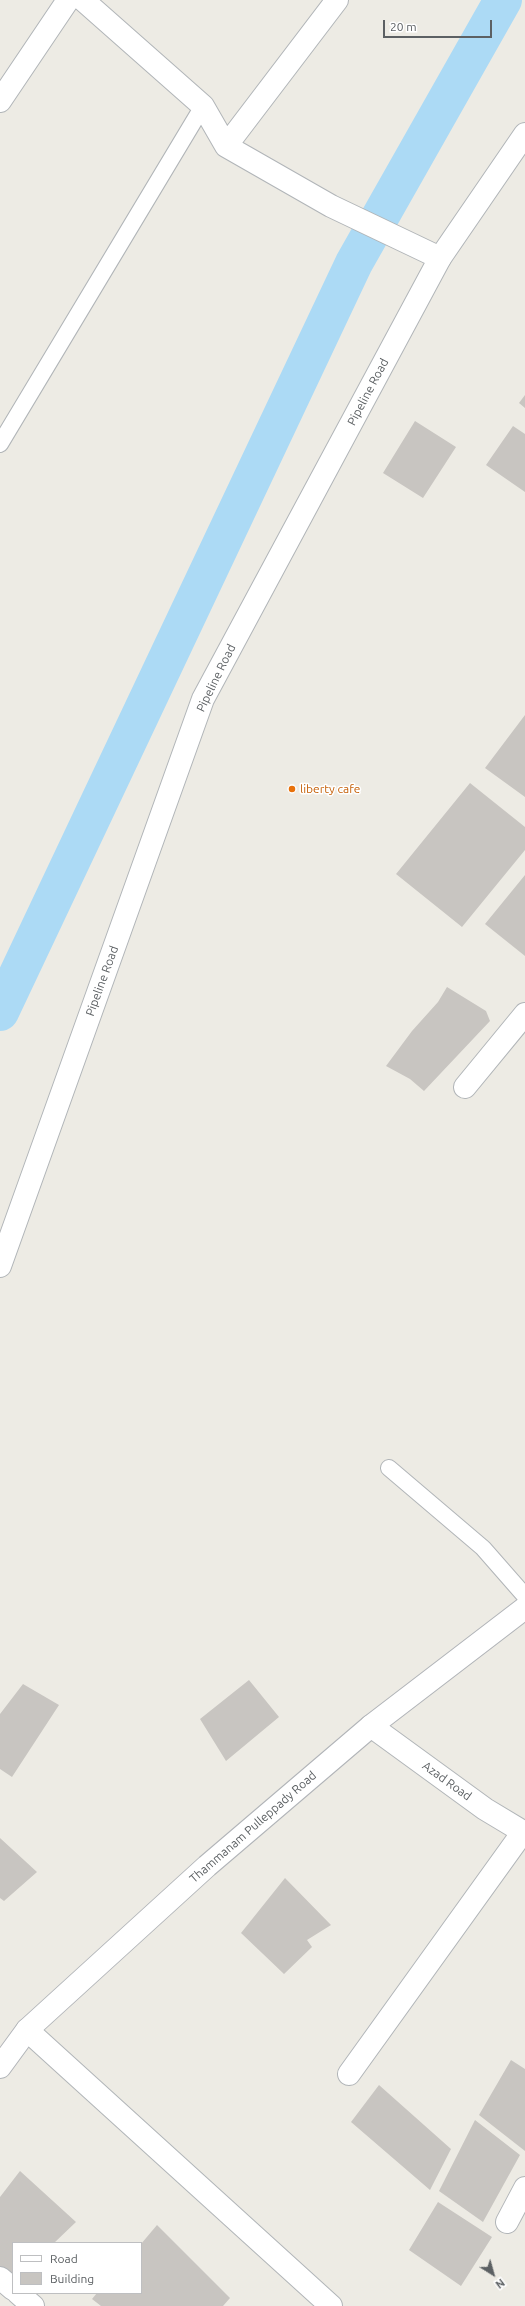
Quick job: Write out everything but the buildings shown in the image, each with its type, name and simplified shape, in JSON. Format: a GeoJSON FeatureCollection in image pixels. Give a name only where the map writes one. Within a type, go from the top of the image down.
{"type":"FeatureCollection","features":[{"type":"Feature","properties":{"kind":"street"},"geometry":{"type":"LineString","coordinates":[[0,101],[68,0]]}},
{"type":"Feature","properties":{"kind":"street"},"geometry":{"type":"LineString","coordinates":[[83,0],[203,106],[226,146],[331,206],[412,243],[440,258]]}},
{"type":"Feature","properties":{"kind":"street"},"geometry":{"type":"LineString","coordinates":[[226,146],[337,0]]}},
{"type":"Feature","properties":{"kind":"street","name":"Pipeline Road"},"geometry":{"type":"LineString","coordinates":[[0,1266],[203,699],[440,258],[525,134]]}},
{"type":"Feature","properties":{"kind":"street"},"geometry":{"type":"LineString","coordinates":[[465,1087],[525,1014]]}},
{"type":"Feature","properties":{"kind":"street","name":"Thammanam Pulleppady Road"},"geometry":{"type":"LineString","coordinates":[[0,2067],[27,2030],[207,1866],[371,1726],[525,1608]]}},
{"type":"Feature","properties":{"kind":"street","name":"Azad Road"},"geometry":{"type":"LineString","coordinates":[[371,1726],[485,1809],[524,1832]]}},
{"type":"Feature","properties":{"kind":"street"},"geometry":{"type":"LineString","coordinates":[[349,2074],[524,1832]]}},
{"type":"Feature","properties":{"kind":"street"},"geometry":{"type":"LineString","coordinates":[[27,2030],[331,2306]]}},
{"type":"Feature","properties":{"kind":"street"},"geometry":{"type":"LineString","coordinates":[[507,2222],[525,2188]]}},
{"type":"Feature","properties":{"kind":"street"},"geometry":{"type":"LineString","coordinates":[[0,2278],[12,2288]]}},
{"type":"Feature","properties":{"kind":"street"},"geometry":{"type":"LineString","coordinates":[[19,2294],[33,2306]]}},
{"type":"Feature","properties":{"kind":"lane"},"geometry":{"type":"LineString","coordinates":[[0,444],[203,106]]}},
{"type":"Feature","properties":{"kind":"lane"},"geometry":{"type":"LineString","coordinates":[[389,1468],[482,1548],[525,1596]]}},
{"type":"Feature","properties":{"kind":"waterway"},"geometry":{"type":"LineString","coordinates":[[0,1012],[354,263],[503,0]]}},
{"type":"Feature","properties":{"kind":"place","name":"liberty cafe"},"geometry":{"type":"Point","coordinates":[292,789]}}]}
